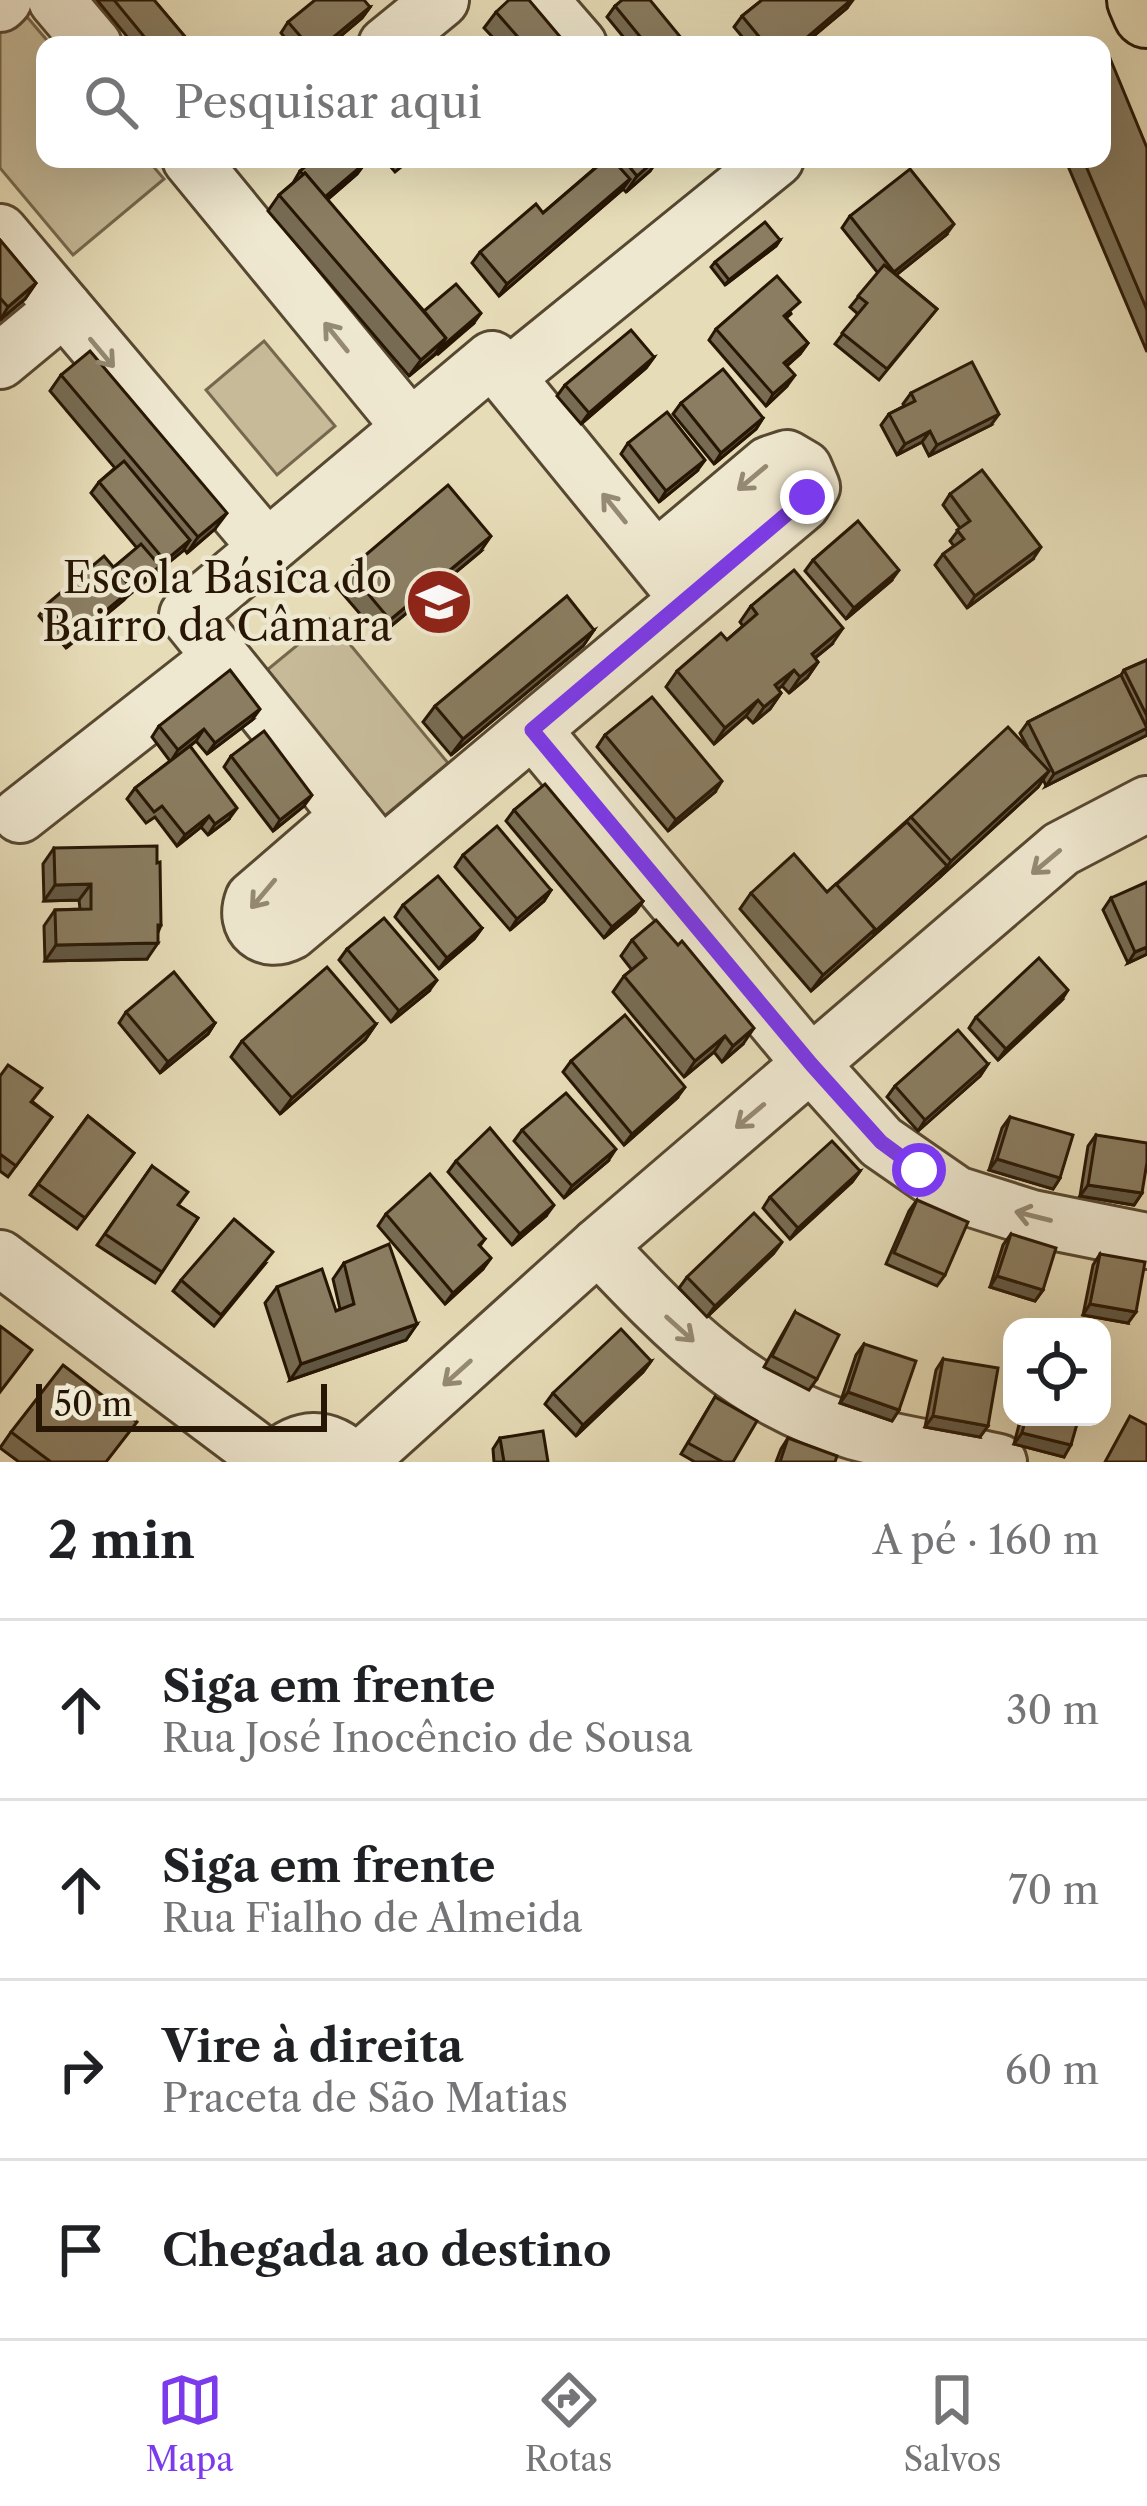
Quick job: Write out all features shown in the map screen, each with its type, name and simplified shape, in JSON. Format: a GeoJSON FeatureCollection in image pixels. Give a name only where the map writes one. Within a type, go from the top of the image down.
{"type":"FeatureCollection","features":[{"type":"Feature","properties":{"kind":"main road"},"geometry":{"type":"LineString","coordinates":[[1141,0],[1147,14]]}},
{"type":"Feature","properties":{"kind":"street"},"geometry":{"type":"LineString","coordinates":[[56,0],[86,36]]}},
{"type":"Feature","properties":{"kind":"street"},"geometry":{"type":"LineString","coordinates":[[397,36],[441,0]]}},
{"type":"Feature","properties":{"kind":"street"},"geometry":{"type":"LineString","coordinates":[[216,168],[410,427]]}},
{"type":"Feature","properties":{"kind":"street"},"geometry":{"type":"LineString","coordinates":[[507,377],[765,168]]}},
{"type":"Feature","properties":{"kind":"street"},"geometry":{"type":"LineString","coordinates":[[0,232],[267,548]]}},
{"type":"Feature","properties":{"kind":"street"},"geometry":{"type":"LineString","coordinates":[[0,361],[64,308]]}},
{"type":"Feature","properties":{"kind":"street"},"geometry":{"type":"LineString","coordinates":[[492,359],[507,377],[672,579],[532,730],[365,836],[187,615],[492,359]]}},
{"type":"Feature","properties":{"kind":"street"},"geometry":{"type":"LineString","coordinates":[[20,815],[220,658]]}},
{"type":"Feature","properties":{"kind":"street"},"geometry":{"type":"LineString","coordinates":[[532,730],[881,1142],[956,1194],[1032,1218],[1147,1241]]}},
{"type":"Feature","properties":{"kind":"street"},"geometry":{"type":"LineString","coordinates":[[0,1258],[272,1462],[286,1448],[304,1441],[324,1442],[356,1462],[598,1246],[1061,849],[1147,804]]}},
{"type":"Feature","properties":{"kind":"street"},"geometry":{"type":"LineString","coordinates":[[598,1246],[674,1326],[723,1367],[782,1403],[916,1448],[999,1462]]}},
{"type":"Feature","properties":{"kind":"shaded area"},"geometry":{"type":"Polygon","coordinates":[[[22,11],[43,36],[36,36],[36,168],[155,168],[164,179],[73,255],[0,168],[0,29],[22,11]]]}},
{"type":"Feature","properties":{"kind":"shaded area"},"geometry":{"type":"Polygon","coordinates":[[[264,341],[335,426],[277,475],[206,390],[264,341]]]}},
{"type":"Feature","properties":{"kind":"shaded area"},"geometry":{"type":"Polygon","coordinates":[[[329,619],[448,763],[381,819],[261,675],[329,619]]]}},
{"type":"Feature","properties":{"kind":"building"},"geometry":{"type":"Polygon","coordinates":[[[114,0],[154,0],[184,36],[144,36],[114,0]]]}},
{"type":"Feature","properties":{"kind":"building"},"geometry":{"type":"Polygon","coordinates":[[[315,0],[364,0],[370,7],[335,36],[300,36],[288,22],[315,0]]]}},
{"type":"Feature","properties":{"kind":"building"},"geometry":{"type":"Polygon","coordinates":[[[509,0],[529,0],[559,36],[517,36],[496,12],[509,0]]]}},
{"type":"Feature","properties":{"kind":"building"},"geometry":{"type":"Polygon","coordinates":[[[622,0],[650,0],[680,36],[640,36],[615,6],[622,0]]]}},
{"type":"Feature","properties":{"kind":"building"},"geometry":{"type":"Polygon","coordinates":[[[762,0],[851,0],[809,36],[759,36],[742,16],[762,0]]]}},
{"type":"Feature","properties":{"kind":"building"},"geometry":{"type":"Polygon","coordinates":[[[1111,61],[1147,148],[1147,310],[1087,168],[1111,168],[1111,61]]]}},
{"type":"Feature","properties":{"kind":"building"},"geometry":{"type":"Polygon","coordinates":[[[304,168],[359,168],[325,197],[300,171],[304,168]]]}},
{"type":"Feature","properties":{"kind":"building"},"geometry":{"type":"Polygon","coordinates":[[[596,168],[620,168],[630,179],[507,284],[480,252],[536,204],[543,213],[596,168]]]}},
{"type":"Feature","properties":{"kind":"building"},"geometry":{"type":"Polygon","coordinates":[[[910,169],[954,224],[894,272],[850,216],[910,169]]]}},
{"type":"Feature","properties":{"kind":"building"},"geometry":{"type":"Polygon","coordinates":[[[305,173],[446,338],[421,360],[279,195],[305,173]]]}},
{"type":"Feature","properties":{"kind":"building"},"geometry":{"type":"Polygon","coordinates":[[[765,222],[780,240],[729,280],[715,262],[765,222]]]}},
{"type":"Feature","properties":{"kind":"building"},"geometry":{"type":"Polygon","coordinates":[[[0,240],[36,283],[8,307],[0,298],[0,240]]]}},
{"type":"Feature","properties":{"kind":"building"},"geometry":{"type":"Polygon","coordinates":[[[884,265],[937,309],[887,369],[842,333],[867,303],[858,296],[884,265]]]}},
{"type":"Feature","properties":{"kind":"building"},"geometry":{"type":"Polygon","coordinates":[[[777,276],[800,302],[784,316],[808,343],[784,363],[795,375],[773,394],[716,329],[777,276]]]}},
{"type":"Feature","properties":{"kind":"building"},"geometry":{"type":"Polygon","coordinates":[[[456,284],[481,313],[445,344],[446,338],[424,311],[456,284]]]}},
{"type":"Feature","properties":{"kind":"building"},"geometry":{"type":"Polygon","coordinates":[[[631,330],[654,357],[589,413],[565,385],[631,330]]]}},
{"type":"Feature","properties":{"kind":"building"},"geometry":{"type":"Polygon","coordinates":[[[90,351],[227,513],[198,537],[61,375],[90,351]]]}},
{"type":"Feature","properties":{"kind":"building"},"geometry":{"type":"Polygon","coordinates":[[[972,362],[999,414],[937,445],[930,431],[905,444],[889,414],[915,401],[911,393],[972,362]]]}},
{"type":"Feature","properties":{"kind":"building"},"geometry":{"type":"Polygon","coordinates":[[[723,369],[763,418],[721,453],[681,403],[723,369]]]}},
{"type":"Feature","properties":{"kind":"building"},"geometry":{"type":"Polygon","coordinates":[[[667,412],[705,460],[666,491],[628,443],[667,412]]]}},
{"type":"Feature","properties":{"kind":"building"},"geometry":{"type":"Polygon","coordinates":[[[124,461],[190,540],[165,561],[99,482],[124,461]]]}},
{"type":"Feature","properties":{"kind":"building"},"geometry":{"type":"Polygon","coordinates":[[[982,470],[1041,547],[975,596],[943,554],[964,539],[957,530],[970,521],[950,494],[982,470]]]}},
{"type":"Feature","properties":{"kind":"building"},"geometry":{"type":"Polygon","coordinates":[[[448,485],[491,536],[390,620],[348,570],[448,485]]]}},
{"type":"Feature","properties":{"kind":"building"},"geometry":{"type":"Polygon","coordinates":[[[858,521],[899,570],[854,608],[813,560],[858,521]]]}},
{"type":"Feature","properties":{"kind":"building"},"geometry":{"type":"Polygon","coordinates":[[[141,544],[160,566],[129,593],[132,589],[114,567],[141,544]]]}},
{"type":"Feature","properties":{"kind":"building"},"geometry":{"type":"Polygon","coordinates":[[[104,556],[132,589],[74,637],[46,605],[104,556]]]}},
{"type":"Feature","properties":{"kind":"building"},"geometry":{"type":"Polygon","coordinates":[[[794,570],[843,628],[812,654],[818,662],[800,677],[794,670],[775,685],[781,693],[764,707],[758,700],[725,728],[677,671],[721,633],[727,640],[757,614],[751,606],[794,570]]]}},
{"type":"Feature","properties":{"kind":"building"},"geometry":{"type":"Polygon","coordinates":[[[567,596],[594,630],[463,739],[435,706],[567,596]]]}},
{"type":"Feature","properties":{"kind":"building"},"geometry":{"type":"Polygon","coordinates":[[[1147,660],[1147,716],[1124,670],[1147,660]]]}},
{"type":"Feature","properties":{"kind":"building"},"geometry":{"type":"Polygon","coordinates":[[[230,670],[260,709],[215,743],[204,729],[178,750],[159,726],[230,670]]]}},
{"type":"Feature","properties":{"kind":"building"},"geometry":{"type":"Polygon","coordinates":[[[1121,675],[1147,728],[1054,774],[1028,722],[1121,675]]]}},
{"type":"Feature","properties":{"kind":"building"},"geometry":{"type":"Polygon","coordinates":[[[652,697],[722,781],[676,820],[605,735],[652,697]]]}},
{"type":"Feature","properties":{"kind":"building"},"geometry":{"type":"Polygon","coordinates":[[[1008,727],[1049,771],[951,861],[911,817],[1008,727]]]}},
{"type":"Feature","properties":{"kind":"building"},"geometry":{"type":"Polygon","coordinates":[[[264,731],[312,795],[280,820],[231,756],[264,731]]]}},
{"type":"Feature","properties":{"kind":"building"},"geometry":{"type":"Polygon","coordinates":[[[190,746],[237,808],[215,824],[209,816],[185,835],[162,806],[154,812],[135,788],[190,746]]]}},
{"type":"Feature","properties":{"kind":"building"},"geometry":{"type":"Polygon","coordinates":[[[545,784],[643,901],[612,927],[514,810],[545,784]]]}},
{"type":"Feature","properties":{"kind":"building"},"geometry":{"type":"Polygon","coordinates":[[[907,822],[947,866],[872,934],[875,929],[836,885],[907,822]]]}},
{"type":"Feature","properties":{"kind":"building"},"geometry":{"type":"Polygon","coordinates":[[[497,826],[551,890],[517,919],[463,855],[497,826]]]}},
{"type":"Feature","properties":{"kind":"building"},"geometry":{"type":"Polygon","coordinates":[[[157,846],[158,943],[56,945],[55,910],[91,909],[91,884],[55,885],[54,848],[157,846]]]}},
{"type":"Feature","properties":{"kind":"building"},"geometry":{"type":"Polygon","coordinates":[[[794,854],[827,892],[836,884],[875,929],[823,975],[751,893],[794,854]]]}},
{"type":"Feature","properties":{"kind":"building"},"geometry":{"type":"Polygon","coordinates":[[[438,876],[482,928],[447,958],[403,905],[438,876]]]}},
{"type":"Feature","properties":{"kind":"building"},"geometry":{"type":"Polygon","coordinates":[[[1147,882],[1147,947],[1135,952],[1111,898],[1147,882]]]}},
{"type":"Feature","properties":{"kind":"building"},"geometry":{"type":"Polygon","coordinates":[[[384,918],[437,980],[399,1011],[347,949],[384,918]]]}},
{"type":"Feature","properties":{"kind":"building"},"geometry":{"type":"Polygon","coordinates":[[[656,920],[678,945],[682,941],[754,1028],[733,1046],[725,1036],[695,1061],[624,976],[646,958],[632,940],[656,920]]]}},
{"type":"Feature","properties":{"kind":"building"},"geometry":{"type":"Polygon","coordinates":[[[1039,958],[1068,990],[1006,1049],[976,1017],[1039,958]]]}},
{"type":"Feature","properties":{"kind":"building"},"geometry":{"type":"Polygon","coordinates":[[[327,967],[376,1024],[292,1098],[242,1041],[327,967]]]}},
{"type":"Feature","properties":{"kind":"building"},"geometry":{"type":"Polygon","coordinates":[[[174,972],[215,1023],[168,1062],[126,1012],[174,972]]]}},
{"type":"Feature","properties":{"kind":"building"},"geometry":{"type":"Polygon","coordinates":[[[625,1015],[685,1087],[632,1134],[571,1061],[625,1015]]]}},
{"type":"Feature","properties":{"kind":"building"},"geometry":{"type":"Polygon","coordinates":[[[958,1030],[988,1064],[925,1120],[895,1086],[958,1030]]]}},
{"type":"Feature","properties":{"kind":"building"},"geometry":{"type":"Polygon","coordinates":[[[8,1065],[42,1088],[31,1102],[52,1117],[16,1166],[0,1154],[0,1076],[8,1065]]]}},
{"type":"Feature","properties":{"kind":"building"},"geometry":{"type":"Polygon","coordinates":[[[566,1093],[616,1149],[572,1186],[522,1130],[566,1093]]]}},
{"type":"Feature","properties":{"kind":"building"},"geometry":{"type":"Polygon","coordinates":[[[88,1116],[134,1153],[85,1218],[38,1184],[88,1116]]]}},
{"type":"Feature","properties":{"kind":"building"},"geometry":{"type":"Polygon","coordinates":[[[1010,1117],[1073,1135],[1060,1178],[997,1159],[1010,1117]]]}},
{"type":"Feature","properties":{"kind":"building"},"geometry":{"type":"Polygon","coordinates":[[[490,1128],[554,1205],[520,1234],[456,1161],[490,1128]]]}},
{"type":"Feature","properties":{"kind":"building"},"geometry":{"type":"Polygon","coordinates":[[[1096,1135],[1147,1143],[1142,1193],[1088,1185],[1096,1135]]]}},
{"type":"Feature","properties":{"kind":"building"},"geometry":{"type":"Polygon","coordinates":[[[832,1141],[860,1171],[798,1228],[770,1197],[832,1141]]]}},
{"type":"Feature","properties":{"kind":"building"},"geometry":{"type":"Polygon","coordinates":[[[152,1166],[188,1192],[178,1205],[198,1218],[162,1272],[105,1234],[152,1166]]]}},
{"type":"Feature","properties":{"kind":"building"},"geometry":{"type":"Polygon","coordinates":[[[430,1174],[485,1239],[479,1245],[491,1258],[453,1293],[386,1214],[430,1174]]]}},
{"type":"Feature","properties":{"kind":"building"},"geometry":{"type":"Polygon","coordinates":[[[917,1200],[968,1222],[945,1275],[894,1253],[917,1200]]]}},
{"type":"Feature","properties":{"kind":"building"},"geometry":{"type":"Polygon","coordinates":[[[754,1213],[782,1242],[715,1306],[687,1277],[754,1213]]]}},
{"type":"Feature","properties":{"kind":"building"},"geometry":{"type":"Polygon","coordinates":[[[234,1219],[273,1252],[221,1315],[181,1280],[234,1219]]]}},
{"type":"Feature","properties":{"kind":"building"},"geometry":{"type":"Polygon","coordinates":[[[1011,1234],[1056,1248],[1043,1290],[997,1276],[1011,1234]]]}},
{"type":"Feature","properties":{"kind":"building"},"geometry":{"type":"Polygon","coordinates":[[[389,1244],[417,1324],[301,1364],[277,1287],[322,1269],[336,1311],[354,1304],[344,1263],[389,1244]]]}},
{"type":"Feature","properties":{"kind":"building"},"geometry":{"type":"Polygon","coordinates":[[[1100,1254],[1145,1262],[1136,1312],[1090,1304],[1100,1254]]]}},
{"type":"Feature","properties":{"kind":"building"},"geometry":{"type":"Polygon","coordinates":[[[795,1312],[839,1335],[817,1379],[772,1356],[795,1312]]]}},
{"type":"Feature","properties":{"kind":"building"},"geometry":{"type":"Polygon","coordinates":[[[0,1326],[32,1350],[0,1392],[0,1326]]]}},
{"type":"Feature","properties":{"kind":"building"},"geometry":{"type":"Polygon","coordinates":[[[621,1329],[651,1361],[583,1425],[553,1393],[621,1329]]]}},
{"type":"Feature","properties":{"kind":"building"},"geometry":{"type":"Polygon","coordinates":[[[864,1344],[916,1361],[899,1410],[848,1392],[864,1344]]]}},
{"type":"Feature","properties":{"kind":"building"},"geometry":{"type":"Polygon","coordinates":[[[943,1359],[998,1368],[988,1426],[933,1416],[943,1359]]]}},
{"type":"Feature","properties":{"kind":"building"},"geometry":{"type":"Polygon","coordinates":[[[63,1365],[137,1422],[106,1462],[51,1462],[11,1432],[63,1365]]]}},
{"type":"Feature","properties":{"kind":"building"},"geometry":{"type":"Polygon","coordinates":[[[715,1397],[757,1421],[733,1462],[723,1462],[688,1443],[715,1397]]]}},
{"type":"Feature","properties":{"kind":"building"},"geometry":{"type":"Polygon","coordinates":[[[1130,1416],[1147,1425],[1147,1462],[1105,1462],[1130,1416]]]}},
{"type":"Feature","properties":{"kind":"building"},"geometry":{"type":"Polygon","coordinates":[[[1024,1426],[1076,1426],[1071,1445],[1022,1433],[1024,1426]]]}},
{"type":"Feature","properties":{"kind":"building"},"geometry":{"type":"Polygon","coordinates":[[[543,1431],[548,1462],[504,1462],[500,1438],[543,1431]]]}},
{"type":"Feature","properties":{"kind":"building"},"geometry":{"type":"Polygon","coordinates":[[[788,1438],[837,1456],[835,1462],[780,1462],[788,1438]]]}},
{"type":"Feature","properties":{"kind":"place","name":"Escola Básica do Bairro da Câmara"},"geometry":{"type":"Point","coordinates":[439,602]}},
{"type":"Feature","properties":{"kind":"route"},"geometry":{"type":"LineString","coordinates":[[807,497],[532,730],[811,1064],[881,1142],[919,1170]]}}]}
